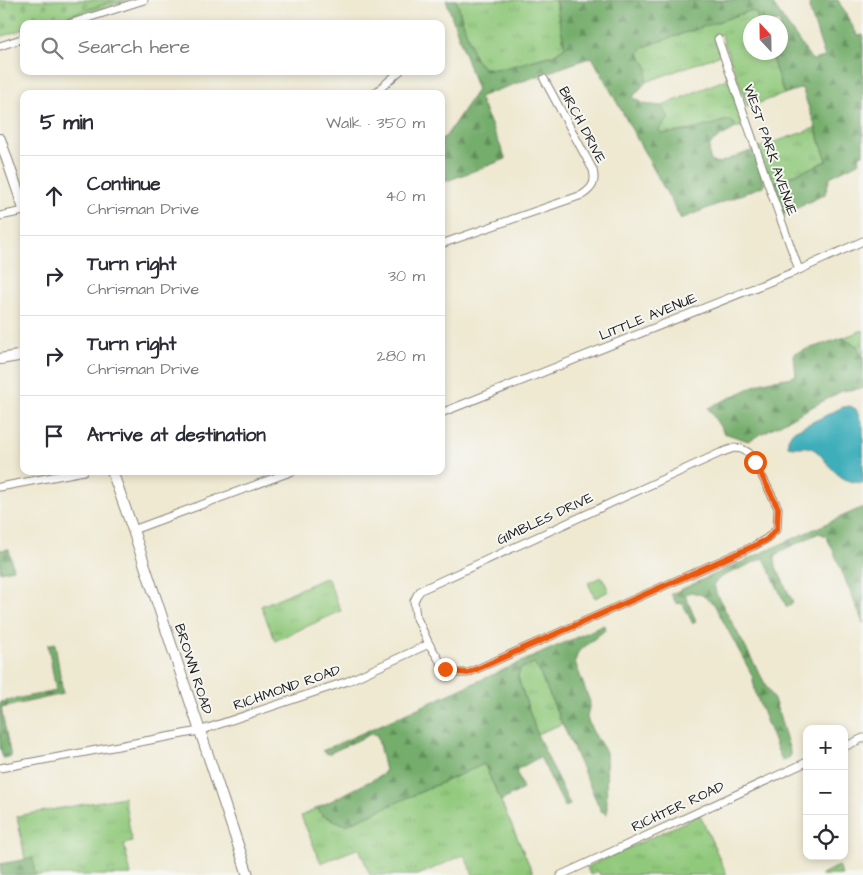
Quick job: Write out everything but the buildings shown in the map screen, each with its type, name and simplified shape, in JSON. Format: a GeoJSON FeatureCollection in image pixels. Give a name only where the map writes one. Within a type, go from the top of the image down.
{"type":"FeatureCollection","features":[{"type":"Feature","properties":{"kind":"main road"},"geometry":{"type":"LineString","coordinates":[[0,139],[19,180]]}},
{"type":"Feature","properties":{"kind":"main road"},"geometry":{"type":"LineString","coordinates":[[0,359],[20,356]]}},
{"type":"Feature","properties":{"kind":"main road","name":"BROWN ROAD"},"geometry":{"type":"LineString","coordinates":[[113,475],[248,875]]}},
{"type":"Feature","properties":{"kind":"street"},"geometry":{"type":"LineString","coordinates":[[82,20],[144,0]]}},
{"type":"Feature","properties":{"kind":"street"},"geometry":{"type":"LineString","coordinates":[[0,46],[20,39]]}},
{"type":"Feature","properties":{"kind":"street","name":"WEST PARK AVENUE"},"geometry":{"type":"LineString","coordinates":[[718,39],[799,270]]}},
{"type":"Feature","properties":{"kind":"street"},"geometry":{"type":"LineString","coordinates":[[379,90],[395,75]]}},
{"type":"Feature","properties":{"kind":"street","name":"BIRCH DRIVE"},"geometry":{"type":"LineString","coordinates":[[445,243],[582,195],[589,191],[594,184],[593,170],[544,79]]}},
{"type":"Feature","properties":{"kind":"street"},"geometry":{"type":"LineString","coordinates":[[0,216],[20,211]]}},
{"type":"Feature","properties":{"kind":"street","name":"LITTLE AVENUE"},"geometry":{"type":"LineString","coordinates":[[445,411],[799,270],[863,241]]}},
{"type":"Feature","properties":{"kind":"street","name":"GIMBLES DRIVE"},"geometry":{"type":"LineString","coordinates":[[734,448],[742,449],[749,453],[778,508],[777,529],[766,540],[468,673],[452,672],[445,669],[429,644],[416,616],[414,600],[422,590],[720,453],[734,448]]}},
{"type":"Feature","properties":{"kind":"street"},"geometry":{"type":"LineString","coordinates":[[0,487],[63,475]]}},
{"type":"Feature","properties":{"kind":"street"},"geometry":{"type":"LineString","coordinates":[[133,530],[282,475]]}},
{"type":"Feature","properties":{"kind":"street","name":"RICHMOND ROAD"},"geometry":{"type":"LineString","coordinates":[[0,768],[199,732],[348,680],[429,644]]}},
{"type":"Feature","properties":{"kind":"street"},"geometry":{"type":"LineString","coordinates":[[848,745],[863,738]]}},
{"type":"Feature","properties":{"kind":"street","name":"RICHTER ROAD"},"geometry":{"type":"LineString","coordinates":[[561,875],[803,764]]}},
{"type":"Feature","properties":{"kind":"green space"},"geometry":{"type":"Polygon","coordinates":[[[0,0],[116,0],[54,20],[20,20],[20,30],[0,37],[0,0]]]}},
{"type":"Feature","properties":{"kind":"green space"},"geometry":{"type":"Polygon","coordinates":[[[116,0],[128,0],[66,20],[54,20],[116,0]]]}},
{"type":"Feature","properties":{"kind":"green space"},"geometry":{"type":"Polygon","coordinates":[[[446,0],[456,0],[475,59],[483,68],[501,69],[553,55],[565,47],[555,0],[770,0],[780,15],[757,15],[750,11],[643,47],[639,53],[648,68],[646,82],[633,97],[643,104],[662,106],[669,118],[659,130],[662,134],[692,130],[728,120],[734,123],[736,128],[710,144],[709,155],[712,162],[719,163],[753,150],[765,185],[681,219],[592,57],[479,97],[506,159],[445,182],[446,136],[477,90],[446,0]]]}},
{"type":"Feature","properties":{"kind":"green space"},"geometry":{"type":"Polygon","coordinates":[[[456,0],[555,0],[565,47],[553,55],[501,69],[483,68],[475,59],[456,0]]]}},
{"type":"Feature","properties":{"kind":"green space"},"geometry":{"type":"Polygon","coordinates":[[[810,0],[838,0],[858,36],[863,35],[863,154],[860,155],[858,163],[830,177],[825,194],[783,215],[771,184],[827,161],[802,88],[784,94],[772,60],[788,60],[788,26],[812,60],[825,57],[809,8],[810,0]]]}},
{"type":"Feature","properties":{"kind":"green space"},"geometry":{"type":"Polygon","coordinates":[[[750,11],[756,12],[757,15],[743,15],[743,60],[772,60],[784,94],[748,107],[721,34],[714,36],[720,55],[646,82],[648,68],[639,53],[643,47],[750,11]]]}},
{"type":"Feature","properties":{"kind":"green space"},"geometry":{"type":"Polygon","coordinates":[[[728,78],[746,125],[736,128],[734,123],[728,120],[692,130],[662,134],[659,130],[669,118],[662,106],[728,78]]]}},
{"type":"Feature","properties":{"kind":"green space"},"geometry":{"type":"Polygon","coordinates":[[[815,128],[827,161],[771,184],[758,148],[815,128]]]}},
{"type":"Feature","properties":{"kind":"green space"},"geometry":{"type":"Polygon","coordinates":[[[863,330],[863,359],[857,346],[842,338],[863,330]]]}},
{"type":"Feature","properties":{"kind":"green space"},"geometry":{"type":"Polygon","coordinates":[[[842,338],[857,346],[863,359],[863,388],[842,391],[748,441],[724,433],[708,408],[763,382],[796,375],[795,353],[842,338]]]}},
{"type":"Feature","properties":{"kind":"green space"},"geometry":{"type":"Polygon","coordinates":[[[863,507],[863,623],[833,550],[826,536],[819,533],[781,551],[775,557],[776,567],[793,602],[787,608],[764,558],[721,577],[714,584],[716,593],[775,702],[790,751],[790,757],[782,761],[756,695],[752,675],[714,604],[702,595],[691,592],[685,595],[696,621],[693,624],[683,604],[676,603],[671,594],[863,507]]]}},
{"type":"Feature","properties":{"kind":"green space"},"geometry":{"type":"Polygon","coordinates":[[[9,549],[13,569],[0,572],[0,550],[9,549]]]}},
{"type":"Feature","properties":{"kind":"green space"},"geometry":{"type":"Polygon","coordinates":[[[327,577],[341,611],[275,641],[261,606],[327,577]]]}},
{"type":"Feature","properties":{"kind":"green space"},"geometry":{"type":"Polygon","coordinates":[[[602,577],[609,591],[595,598],[588,583],[602,577]]]}},
{"type":"Feature","properties":{"kind":"green space"},"geometry":{"type":"Polygon","coordinates":[[[604,625],[605,630],[578,652],[575,662],[590,702],[587,718],[606,752],[607,814],[601,811],[534,663],[520,669],[518,678],[537,734],[570,805],[565,807],[540,757],[516,770],[523,789],[501,801],[484,764],[346,825],[322,815],[317,808],[382,775],[385,771],[377,735],[371,734],[328,754],[322,751],[604,625]]]}},
{"type":"Feature","properties":{"kind":"green space"},"geometry":{"type":"Polygon","coordinates":[[[55,643],[63,694],[1,708],[11,757],[3,758],[0,747],[0,702],[56,691],[48,645],[55,643]]]}},
{"type":"Feature","properties":{"kind":"green space"},"geometry":{"type":"Polygon","coordinates":[[[534,663],[562,724],[537,734],[518,677],[520,669],[534,663]]]}},
{"type":"Feature","properties":{"kind":"green space"},"geometry":{"type":"Polygon","coordinates":[[[484,764],[534,875],[473,875],[464,855],[418,875],[370,875],[359,848],[321,863],[301,816],[317,808],[322,815],[346,825],[484,764]]]}},
{"type":"Feature","properties":{"kind":"green space"},"geometry":{"type":"Polygon","coordinates":[[[124,797],[132,842],[124,844],[131,875],[35,875],[33,858],[25,859],[17,816],[124,797]]]}},
{"type":"Feature","properties":{"kind":"green space"},"geometry":{"type":"Polygon","coordinates":[[[700,815],[727,875],[600,875],[598,871],[590,875],[587,867],[700,815]]]}},
{"type":"Feature","properties":{"kind":"green space"},"geometry":{"type":"Polygon","coordinates":[[[33,858],[35,875],[0,875],[0,864],[33,858]]]}},
{"type":"Feature","properties":{"kind":"green space"},"geometry":{"type":"Polygon","coordinates":[[[838,866],[842,875],[820,875],[838,866]]]}},
{"type":"Feature","properties":{"kind":"water"},"geometry":{"type":"Polygon","coordinates":[[[850,406],[856,409],[863,427],[863,483],[841,477],[811,448],[788,446],[788,439],[792,432],[843,407],[850,406]]]}},
{"type":"Feature","properties":{"kind":"route"},"geometry":{"type":"LineString","coordinates":[[445,669],[452,672],[468,673],[766,540],[777,529],[778,508],[755,462]]}}]}
